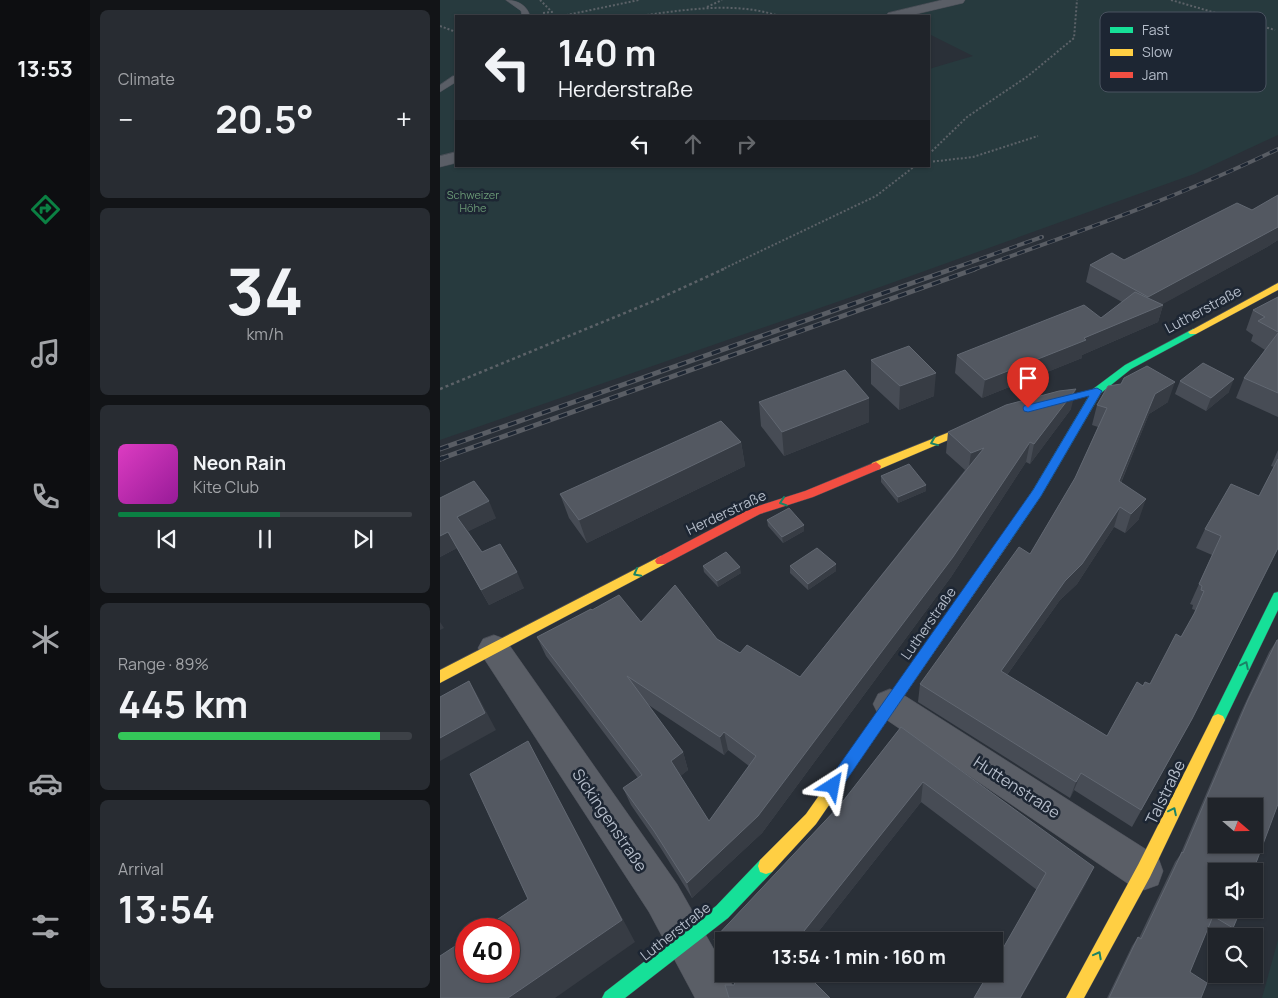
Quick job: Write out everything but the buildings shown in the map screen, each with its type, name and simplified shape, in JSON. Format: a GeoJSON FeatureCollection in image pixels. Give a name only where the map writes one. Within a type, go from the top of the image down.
{"type":"FeatureCollection","features":[{"type":"Feature","properties":{"kind":"street"},"geometry":{"type":"LineString","coordinates":[[897,15],[958,0]]}},
{"type":"Feature","properties":{"kind":"street"},"geometry":{"type":"LineString","coordinates":[[440,162],[455,157]]}},
{"type":"Feature","properties":{"kind":"street","name":"Lutherstraße"},"geometry":{"type":"LineString","coordinates":[[611,998],[722,912],[811,819],[1037,493],[1097,391],[1128,367],[1278,286]]}},
{"type":"Feature","properties":{"kind":"street"},"geometry":{"type":"LineString","coordinates":[[1078,396],[1097,391]]}},
{"type":"Feature","properties":{"kind":"street","name":"Herderstraße"},"geometry":{"type":"LineString","coordinates":[[440,677],[756,511],[809,494],[994,417]]}},
{"type":"Feature","properties":{"kind":"street","name":"Talstraße"},"geometry":{"type":"LineString","coordinates":[[1075,998],[1144,871],[1278,597]]}},
{"type":"Feature","properties":{"kind":"street","name":"Sickingenstraße"},"geometry":{"type":"LineString","coordinates":[[494,648],[663,898],[718,998]]}},
{"type":"Feature","properties":{"kind":"street","name":"Huttenstraße"},"geometry":{"type":"LineString","coordinates":[[890,704],[1144,871]]}},
{"type":"Feature","properties":{"kind":"lane"},"geometry":{"type":"LineString","coordinates":[[510,0],[524,10],[526,15]]}},
{"type":"Feature","properties":{"kind":"lane"},"geometry":{"type":"LineString","coordinates":[[440,89],[455,79]]}},
{"type":"Feature","properties":{"kind":"path"},"geometry":{"type":"LineString","coordinates":[[567,15],[640,0]]}},
{"type":"Feature","properties":{"kind":"path"},"geometry":{"type":"LineString","coordinates":[[703,8],[722,0]]}},
{"type":"Feature","properties":{"kind":"path"},"geometry":{"type":"LineString","coordinates":[[930,153],[967,117],[1028,76],[1074,38],[1077,0]]}},
{"type":"Feature","properties":{"kind":"path"},"geometry":{"type":"LineString","coordinates":[[1171,0],[1213,12]]}},
{"type":"Feature","properties":{"kind":"path"},"geometry":{"type":"LineString","coordinates":[[647,15],[728,5],[769,10],[777,15]]}},
{"type":"Feature","properties":{"kind":"path"},"geometry":{"type":"LineString","coordinates":[[440,26],[455,32]]}},
{"type":"Feature","properties":{"kind":"path"},"geometry":{"type":"LineString","coordinates":[[1266,27],[1275,30]]}},
{"type":"Feature","properties":{"kind":"path"},"geometry":{"type":"LineString","coordinates":[[930,162],[973,158],[1038,136]]}},
{"type":"Feature","properties":{"kind":"path"},"geometry":{"type":"LineString","coordinates":[[440,389],[654,301],[774,246],[876,196],[914,167]]}},
{"type":"Feature","properties":{"kind":"green space","name":"Schweizer Höhe"},"geometry":{"type":"Polygon","coordinates":[[[440,0],[951,0],[890,15],[455,15],[455,167],[930,167],[930,69],[973,56],[930,34],[930,15],[904,15],[965,0],[1278,0],[1278,135],[1194,174],[883,286],[440,440],[440,0]]]}},
{"type":"Feature","properties":{"kind":"green space"},"geometry":{"type":"Polygon","coordinates":[[[1278,940],[1278,998],[1262,998],[1278,940]]]}},
{"type":"Feature","properties":{"kind":"railway"},"geometry":{"type":"LineString","coordinates":[[972,270],[1165,199],[1278,149]]}},
{"type":"Feature","properties":{"kind":"railway"},"geometry":{"type":"LineString","coordinates":[[949,270],[1042,237]]}},
{"type":"Feature","properties":{"kind":"railway"},"geometry":{"type":"LineString","coordinates":[[440,449],[952,269]]}},
{"type":"Feature","properties":{"kind":"railway"},"geometry":{"type":"LineString","coordinates":[[443,458],[440,459],[975,269]]}},
{"type":"Feature","properties":{"kind":"traffic: fast"},"geometry":{"type":"LineString","coordinates":[[1005,540],[1037,493],[1097,391],[1128,367],[1193,332]]}},
{"type":"Feature","properties":{"kind":"traffic: fast"},"geometry":{"type":"LineString","coordinates":[[1218,720],[1278,597]]}},
{"type":"Feature","properties":{"kind":"traffic: fast"},"geometry":{"type":"LineString","coordinates":[[611,998],[722,912],[766,866]]}},
{"type":"Feature","properties":{"kind":"traffic: slow"},"geometry":{"type":"LineString","coordinates":[[1193,332],[1278,286]]}},
{"type":"Feature","properties":{"kind":"traffic: slow"},"geometry":{"type":"LineString","coordinates":[[876,466],[982,422]]}},
{"type":"Feature","properties":{"kind":"traffic: slow"},"geometry":{"type":"LineString","coordinates":[[766,866],[811,819],[1005,540]]}},
{"type":"Feature","properties":{"kind":"traffic: slow"},"geometry":{"type":"LineString","coordinates":[[440,677],[661,561]]}},
{"type":"Feature","properties":{"kind":"traffic: slow"},"geometry":{"type":"LineString","coordinates":[[1075,998],[1144,871],[1218,720]]}},
{"type":"Feature","properties":{"kind":"traffic: jam"},"geometry":{"type":"LineString","coordinates":[[661,561],[756,511],[809,494],[876,466]]}},
{"type":"Feature","properties":{"kind":"route"},"geometry":{"type":"LineString","coordinates":[[833,786],[1037,493],[1097,391],[1028,408]]}}]}
